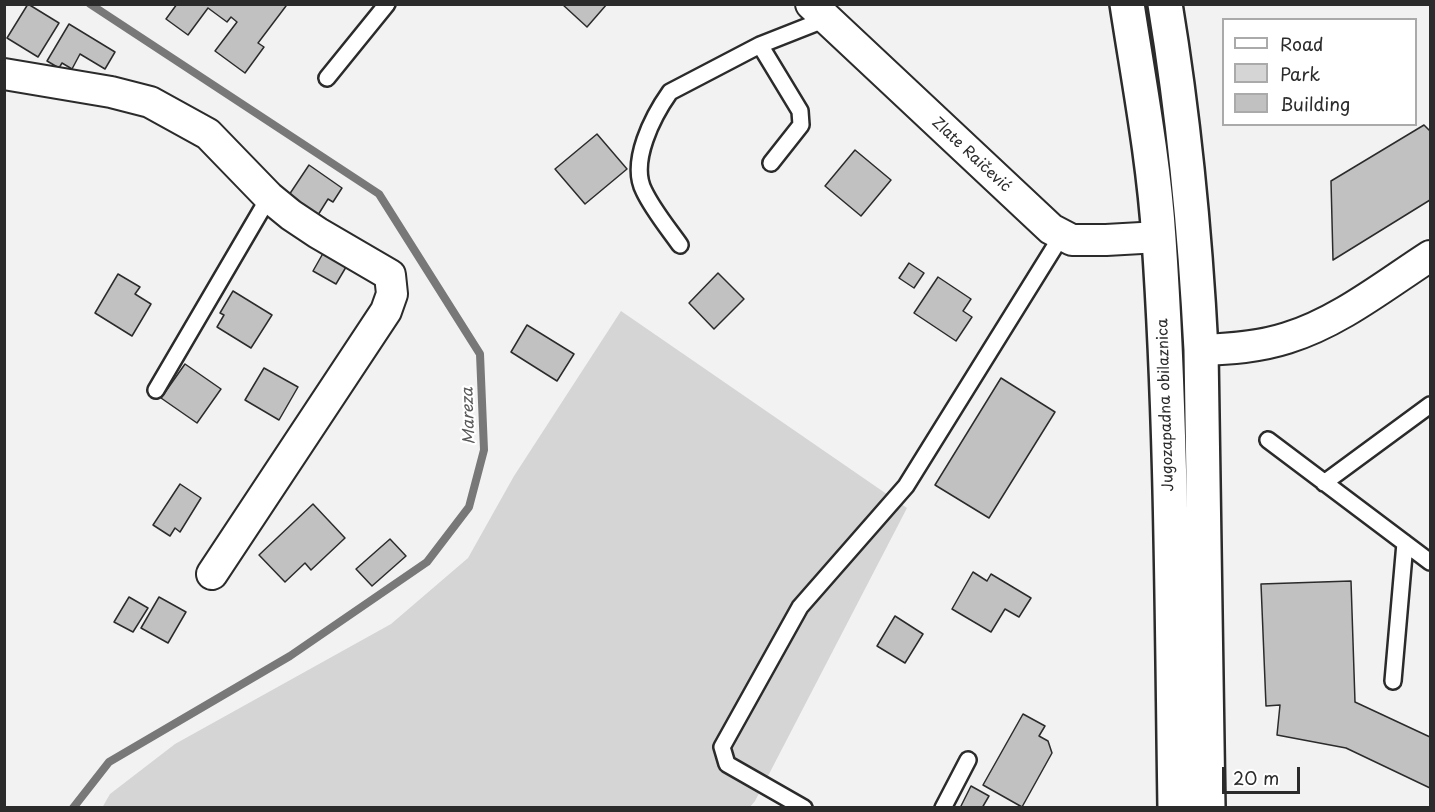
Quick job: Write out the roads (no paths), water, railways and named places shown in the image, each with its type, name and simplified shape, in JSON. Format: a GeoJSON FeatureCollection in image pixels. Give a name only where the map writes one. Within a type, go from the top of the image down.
{"type":"FeatureCollection","features":[{"type":"Feature","properties":{"kind":"main road","name":"Jugozapadna obilaznica"},"geometry":{"type":"LineString","coordinates":[[1127,4],[1159,237],[1168,411],[1175,807]]}},
{"type":"Feature","properties":{"kind":"main road"},"geometry":{"type":"LineString","coordinates":[[1166,4],[1189,181],[1201,350],[1208,807]]}},
{"type":"Feature","properties":{"kind":"street","name":"Zlate Raičević"},"geometry":{"type":"LineString","coordinates":[[819,12],[1051,229],[1072,240],[1159,237]]}},
{"type":"Feature","properties":{"kind":"street"},"geometry":{"type":"LineString","coordinates":[[4,74],[111,92],[150,102],[208,134],[269,197],[318,233],[390,275],[392,294],[386,311],[212,574]]}},
{"type":"Feature","properties":{"kind":"street"},"geometry":{"type":"LineString","coordinates":[[1201,350],[1236,348],[1289,338],[1353,306],[1431,256]]}},
{"type":"Feature","properties":{"kind":"lane"},"geometry":{"type":"LineString","coordinates":[[327,78],[387,4]]}},
{"type":"Feature","properties":{"kind":"lane"},"geometry":{"type":"LineString","coordinates":[[680,245],[643,190],[639,168],[651,122],[670,92],[819,12]]}},
{"type":"Feature","properties":{"kind":"lane"},"geometry":{"type":"LineString","coordinates":[[760,45],[800,111],[801,125],[771,164]]}},
{"type":"Feature","properties":{"kind":"lane"},"geometry":{"type":"LineString","coordinates":[[156,390],[269,197]]}},
{"type":"Feature","properties":{"kind":"lane"},"geometry":{"type":"LineString","coordinates":[[804,807],[728,764],[722,747],[800,607],[906,486],[1062,235]]}},
{"type":"Feature","properties":{"kind":"lane"},"geometry":{"type":"LineString","coordinates":[[1324,483],[1431,405]]}},
{"type":"Feature","properties":{"kind":"lane"},"geometry":{"type":"LineString","coordinates":[[1268,440],[1431,562]]}},
{"type":"Feature","properties":{"kind":"lane"},"geometry":{"type":"LineString","coordinates":[[1393,681],[1405,543]]}},
{"type":"Feature","properties":{"kind":"lane"},"geometry":{"type":"LineString","coordinates":[[943,807],[968,760]]}},
{"type":"Feature","properties":{"kind":"waterway","name":"Mareza"},"geometry":{"type":"LineString","coordinates":[[73,808],[109,762],[290,656],[427,562],[469,507],[484,450],[480,354],[379,194],[90,4]]}}]}
